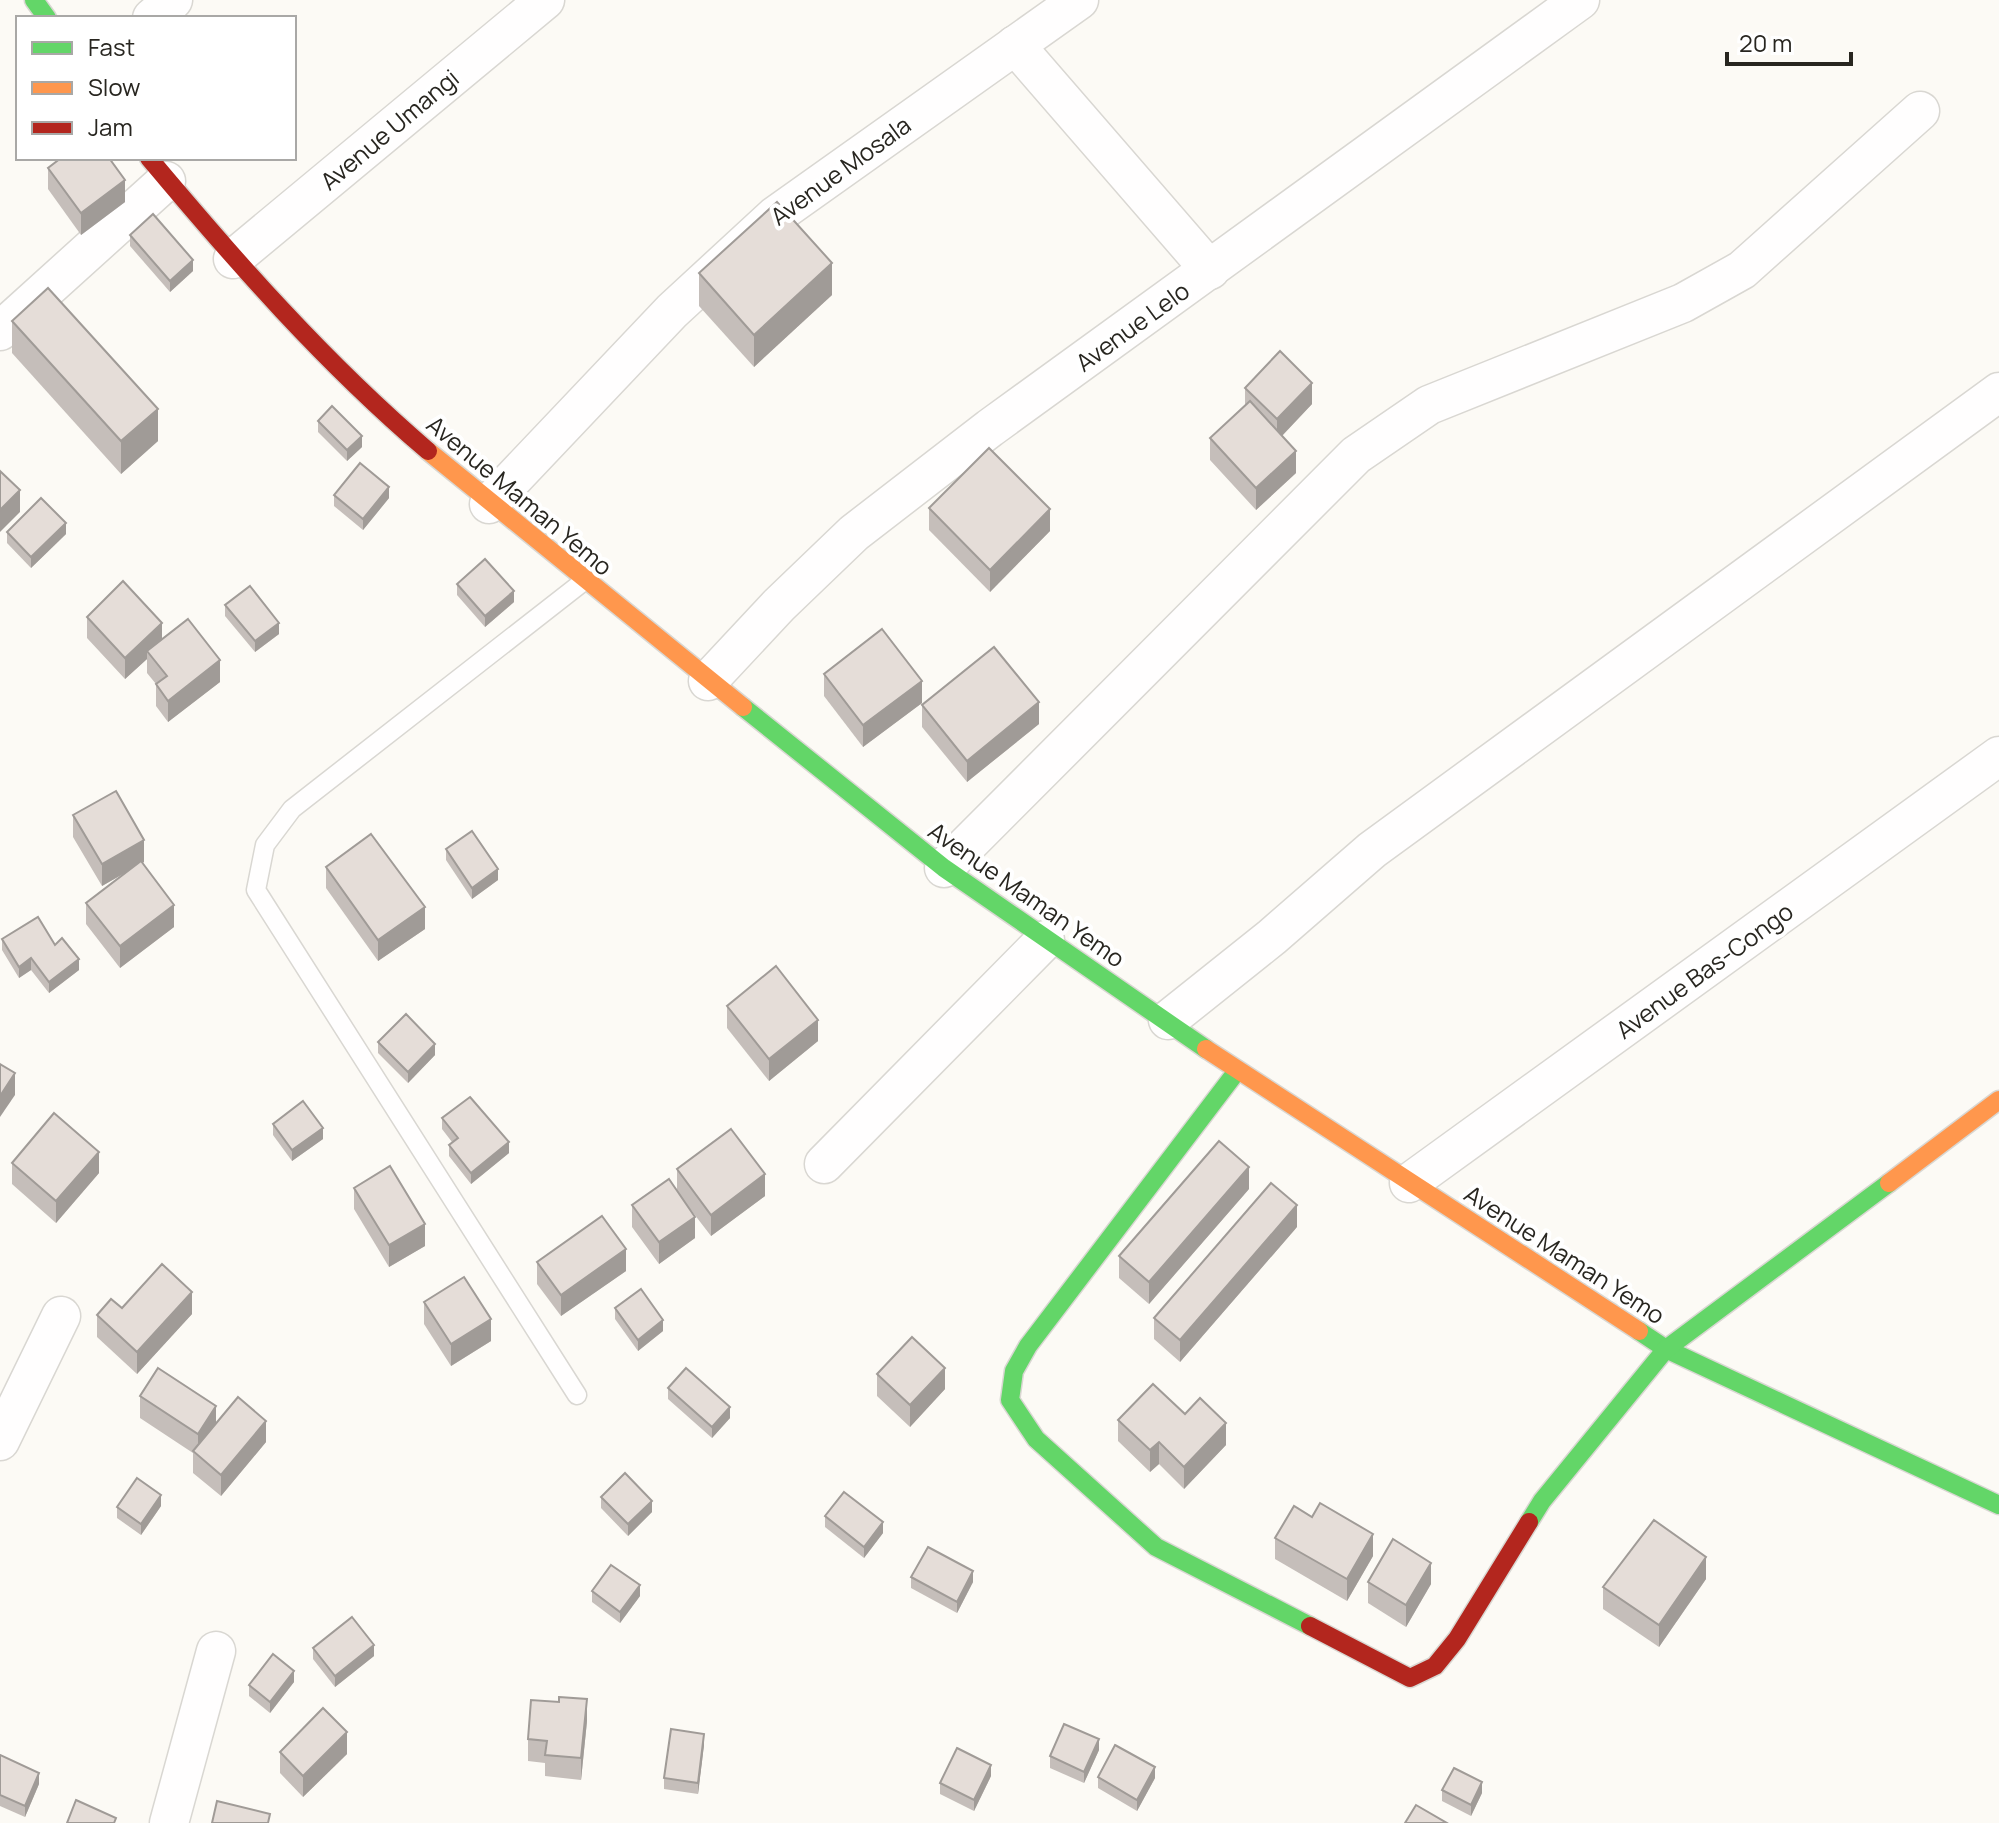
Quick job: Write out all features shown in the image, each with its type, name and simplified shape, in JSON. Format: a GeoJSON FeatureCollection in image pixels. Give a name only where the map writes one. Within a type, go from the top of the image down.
{"type":"FeatureCollection","features":[{"type":"Feature","properties":{"kind":"street"},"geometry":{"type":"LineString","coordinates":[[154,16],[173,0]]}},
{"type":"Feature","properties":{"kind":"street","name":"Avenue Umangi"},"geometry":{"type":"LineString","coordinates":[[233,259],[545,0]]}},
{"type":"Feature","properties":{"kind":"street","name":"Avenue Mosala"},"geometry":{"type":"LineString","coordinates":[[489,504],[672,311],[775,216],[1079,0]]}},
{"type":"Feature","properties":{"kind":"street","name":"Avenue Lelo"},"geometry":{"type":"LineString","coordinates":[[708,681],[779,605],[854,533],[990,428],[1580,0]]}},
{"type":"Feature","properties":{"kind":"street"},"geometry":{"type":"LineString","coordinates":[[1015,45],[1210,270]]}},
{"type":"Feature","properties":{"kind":"street"},"geometry":{"type":"LineString","coordinates":[[944,868],[1356,455],[1429,405],[1683,303],[1742,270],[1920,111]]}},
{"type":"Feature","properties":{"kind":"street"},"geometry":{"type":"LineString","coordinates":[[0,331],[158,170]]}},
{"type":"Feature","properties":{"kind":"street","name":"Avenue Maman Yemo"},"geometry":{"type":"LineString","coordinates":[[158,170],[233,259],[367,399],[489,504],[944,868],[1045,940],[1168,1020],[1237,1071],[1666,1349],[1999,1505]]}},
{"type":"Feature","properties":{"kind":"street"},"geometry":{"type":"LineString","coordinates":[[1168,1020],[1272,937],[1372,850],[1999,392]]}},
{"type":"Feature","properties":{"kind":"street","name":"Avenue Bas-Congo"},"geometry":{"type":"LineString","coordinates":[[1409,1183],[1999,756]]}},
{"type":"Feature","properties":{"kind":"street"},"geometry":{"type":"LineString","coordinates":[[824,1164],[1045,940]]}},
{"type":"Feature","properties":{"kind":"street"},"geometry":{"type":"LineString","coordinates":[[1237,1071],[1028,1346],[1014,1371],[1010,1400],[1036,1439],[1156,1547],[1410,1678],[1435,1666],[1457,1639],[1542,1501],[1666,1349],[1999,1100]]}},
{"type":"Feature","properties":{"kind":"street"},"geometry":{"type":"LineString","coordinates":[[0,1441],[61,1316]]}},
{"type":"Feature","properties":{"kind":"street"},"geometry":{"type":"LineString","coordinates":[[169,1823],[216,1651]]}},
{"type":"Feature","properties":{"kind":"lane"},"geometry":{"type":"LineString","coordinates":[[577,1395],[256,890],[265,845],[292,809],[584,581]]}},
{"type":"Feature","properties":{"kind":"building"},"geometry":{"type":"Polygon","coordinates":[[[58,160],[110,160],[125,180],[81,213],[48,168],[58,160]]]}},
{"type":"Feature","properties":{"kind":"building"},"geometry":{"type":"Polygon","coordinates":[[[777,202],[832,263],[754,335],[699,273],[777,202]]]}},
{"type":"Feature","properties":{"kind":"building"},"geometry":{"type":"Polygon","coordinates":[[[153,214],[193,260],[170,281],[130,235],[153,214]]]}},
{"type":"Feature","properties":{"kind":"building"},"geometry":{"type":"Polygon","coordinates":[[[48,288],[158,409],[121,441],[12,321],[48,288]]]}},
{"type":"Feature","properties":{"kind":"building"},"geometry":{"type":"Polygon","coordinates":[[[1280,351],[1312,383],[1277,419],[1245,388],[1280,351]]]}},
{"type":"Feature","properties":{"kind":"building"},"geometry":{"type":"Polygon","coordinates":[[[1250,401],[1296,451],[1256,488],[1210,438],[1250,401]]]}},
{"type":"Feature","properties":{"kind":"building"},"geometry":{"type":"Polygon","coordinates":[[[332,406],[362,436],[347,450],[318,421],[332,406]]]}},
{"type":"Feature","properties":{"kind":"building"},"geometry":{"type":"Polygon","coordinates":[[[989,448],[1050,509],[990,570],[929,508],[989,448]]]}},
{"type":"Feature","properties":{"kind":"building"},"geometry":{"type":"Polygon","coordinates":[[[360,463],[389,487],[363,519],[334,495],[360,463]]]}},
{"type":"Feature","properties":{"kind":"building"},"geometry":{"type":"Polygon","coordinates":[[[0,471],[20,490],[0,510],[0,471]]]}},
{"type":"Feature","properties":{"kind":"building"},"geometry":{"type":"Polygon","coordinates":[[[41,498],[66,523],[31,557],[7,532],[41,498]]]}},
{"type":"Feature","properties":{"kind":"building"},"geometry":{"type":"Polygon","coordinates":[[[485,559],[514,591],[485,616],[457,584],[485,559]]]}},
{"type":"Feature","properties":{"kind":"building"},"geometry":{"type":"Polygon","coordinates":[[[123,581],[162,623],[125,658],[87,617],[123,581]]]}},
{"type":"Feature","properties":{"kind":"building"},"geometry":{"type":"Polygon","coordinates":[[[250,586],[279,623],[255,641],[225,605],[250,586]]]}},
{"type":"Feature","properties":{"kind":"building"},"geometry":{"type":"Polygon","coordinates":[[[188,619],[220,660],[168,701],[156,684],[167,676],[147,651],[188,619]]]}},
{"type":"Feature","properties":{"kind":"building"},"geometry":{"type":"Polygon","coordinates":[[[882,629],[922,681],[863,725],[824,674],[882,629]]]}},
{"type":"Feature","properties":{"kind":"building"},"geometry":{"type":"Polygon","coordinates":[[[994,647],[1039,702],[967,761],[922,705],[994,647]]]}},
{"type":"Feature","properties":{"kind":"building"},"geometry":{"type":"Polygon","coordinates":[[[116,791],[144,840],[102,864],[73,815],[116,791]]]}},
{"type":"Feature","properties":{"kind":"building"},"geometry":{"type":"Polygon","coordinates":[[[472,831],[498,869],[472,888],[446,849],[472,831]]]}},
{"type":"Feature","properties":{"kind":"building"},"geometry":{"type":"Polygon","coordinates":[[[371,834],[425,907],[378,940],[326,867],[371,834]]]}},
{"type":"Feature","properties":{"kind":"building"},"geometry":{"type":"Polygon","coordinates":[[[141,861],[174,905],[120,946],[86,903],[141,861]]]}},
{"type":"Feature","properties":{"kind":"building"},"geometry":{"type":"Polygon","coordinates":[[[38,917],[55,945],[62,938],[79,959],[49,982],[31,958],[19,967],[2,939],[38,917]]]}},
{"type":"Feature","properties":{"kind":"building"},"geometry":{"type":"Polygon","coordinates":[[[776,966],[818,1020],[769,1059],[727,1006],[776,966]]]}},
{"type":"Feature","properties":{"kind":"building"},"geometry":{"type":"Polygon","coordinates":[[[406,1014],[435,1044],[408,1072],[378,1042],[406,1014]]]}},
{"type":"Feature","properties":{"kind":"building"},"geometry":{"type":"Polygon","coordinates":[[[0,1064],[15,1073],[0,1096],[0,1064]]]}},
{"type":"Feature","properties":{"kind":"building"},"geometry":{"type":"Polygon","coordinates":[[[470,1097],[509,1142],[471,1173],[449,1145],[458,1138],[442,1118],[470,1097]]]}},
{"type":"Feature","properties":{"kind":"building"},"geometry":{"type":"Polygon","coordinates":[[[303,1101],[323,1128],[292,1150],[273,1124],[303,1101]]]}},
{"type":"Feature","properties":{"kind":"building"},"geometry":{"type":"Polygon","coordinates":[[[54,1113],[99,1152],[56,1201],[12,1163],[54,1113]]]}},
{"type":"Feature","properties":{"kind":"building"},"geometry":{"type":"Polygon","coordinates":[[[731,1129],[765,1174],[711,1215],[677,1169],[731,1129]]]}},
{"type":"Feature","properties":{"kind":"building"},"geometry":{"type":"Polygon","coordinates":[[[1219,1141],[1249,1167],[1149,1282],[1119,1256],[1219,1141]]]}},
{"type":"Feature","properties":{"kind":"building"},"geometry":{"type":"Polygon","coordinates":[[[390,1166],[425,1224],[389,1245],[354,1188],[390,1166]]]}},
{"type":"Feature","properties":{"kind":"building"},"geometry":{"type":"Polygon","coordinates":[[[669,1179],[695,1217],[659,1242],[632,1205],[669,1179]]]}},
{"type":"Feature","properties":{"kind":"building"},"geometry":{"type":"Polygon","coordinates":[[[1271,1183],[1297,1205],[1180,1340],[1154,1318],[1271,1183]]]}},
{"type":"Feature","properties":{"kind":"building"},"geometry":{"type":"Polygon","coordinates":[[[602,1216],[626,1249],[561,1295],[537,1262],[602,1216]]]}},
{"type":"Feature","properties":{"kind":"building"},"geometry":{"type":"Polygon","coordinates":[[[162,1264],[192,1292],[137,1352],[97,1315],[111,1299],[122,1308],[162,1264]]]}},
{"type":"Feature","properties":{"kind":"building"},"geometry":{"type":"Polygon","coordinates":[[[464,1277],[491,1319],[451,1344],[424,1302],[464,1277]]]}},
{"type":"Feature","properties":{"kind":"building"},"geometry":{"type":"Polygon","coordinates":[[[641,1289],[663,1320],[638,1340],[615,1308],[641,1289]]]}},
{"type":"Feature","properties":{"kind":"building"},"geometry":{"type":"Polygon","coordinates":[[[912,1337],[945,1368],[910,1405],[877,1374],[912,1337]]]}},
{"type":"Feature","properties":{"kind":"building"},"geometry":{"type":"Polygon","coordinates":[[[158,1368],[216,1406],[198,1434],[140,1396],[158,1368]]]}},
{"type":"Feature","properties":{"kind":"building"},"geometry":{"type":"Polygon","coordinates":[[[686,1368],[730,1407],[712,1427],[668,1388],[686,1368]]]}},
{"type":"Feature","properties":{"kind":"building"},"geometry":{"type":"Polygon","coordinates":[[[1153,1384],[1185,1414],[1200,1398],[1226,1423],[1184,1467],[1159,1442],[1150,1450],[1118,1420],[1153,1384]]]}},
{"type":"Feature","properties":{"kind":"building"},"geometry":{"type":"Polygon","coordinates":[[[238,1397],[266,1421],[221,1475],[193,1451],[238,1397]]]}},
{"type":"Feature","properties":{"kind":"building"},"geometry":{"type":"Polygon","coordinates":[[[625,1473],[652,1501],[628,1524],[601,1497],[625,1473]]]}},
{"type":"Feature","properties":{"kind":"building"},"geometry":{"type":"Polygon","coordinates":[[[137,1478],[161,1495],[141,1524],[117,1507],[137,1478]]]}},
{"type":"Feature","properties":{"kind":"building"},"geometry":{"type":"Polygon","coordinates":[[[844,1492],[883,1522],[864,1547],[825,1516],[844,1492]]]}},
{"type":"Feature","properties":{"kind":"building"},"geometry":{"type":"Polygon","coordinates":[[[1320,1503],[1373,1534],[1347,1579],[1275,1538],[1294,1506],[1312,1517],[1320,1503]]]}},
{"type":"Feature","properties":{"kind":"building"},"geometry":{"type":"Polygon","coordinates":[[[1654,1520],[1706,1557],[1659,1625],[1603,1587],[1654,1520]]]}},
{"type":"Feature","properties":{"kind":"building"},"geometry":{"type":"Polygon","coordinates":[[[1393,1539],[1431,1563],[1406,1605],[1368,1582],[1393,1539]]]}},
{"type":"Feature","properties":{"kind":"building"},"geometry":{"type":"Polygon","coordinates":[[[928,1547],[973,1571],[957,1602],[911,1577],[928,1547]]]}},
{"type":"Feature","properties":{"kind":"building"},"geometry":{"type":"Polygon","coordinates":[[[611,1565],[640,1585],[620,1612],[592,1591],[611,1565]]]}},
{"type":"Feature","properties":{"kind":"building"},"geometry":{"type":"Polygon","coordinates":[[[352,1617],[374,1645],[335,1676],[313,1648],[352,1617]]]}},
{"type":"Feature","properties":{"kind":"building"},"geometry":{"type":"Polygon","coordinates":[[[273,1654],[294,1671],[270,1702],[249,1685],[273,1654]]]}},
{"type":"Feature","properties":{"kind":"building"},"geometry":{"type":"Polygon","coordinates":[[[559,1697],[587,1699],[581,1758],[545,1755],[547,1741],[528,1739],[531,1700],[559,1702],[559,1697]]]}},
{"type":"Feature","properties":{"kind":"building"},"geometry":{"type":"Polygon","coordinates":[[[323,1708],[347,1732],[303,1776],[280,1752],[323,1708]]]}},
{"type":"Feature","properties":{"kind":"building"},"geometry":{"type":"Polygon","coordinates":[[[1064,1724],[1099,1739],[1084,1772],[1050,1756],[1064,1724]]]}},
{"type":"Feature","properties":{"kind":"building"},"geometry":{"type":"Polygon","coordinates":[[[671,1729],[704,1734],[698,1783],[664,1778],[671,1729]]]}},
{"type":"Feature","properties":{"kind":"building"},"geometry":{"type":"Polygon","coordinates":[[[1115,1745],[1155,1767],[1137,1800],[1098,1777],[1115,1745]]]}},
{"type":"Feature","properties":{"kind":"building"},"geometry":{"type":"Polygon","coordinates":[[[957,1748],[991,1765],[974,1800],[940,1783],[957,1748]]]}},
{"type":"Feature","properties":{"kind":"building"},"geometry":{"type":"Polygon","coordinates":[[[0,1755],[39,1773],[25,1806],[0,1795],[0,1755]]]}},
{"type":"Feature","properties":{"kind":"building"},"geometry":{"type":"Polygon","coordinates":[[[1454,1768],[1482,1782],[1471,1805],[1442,1790],[1454,1768]]]}},
{"type":"Feature","properties":{"kind":"building"},"geometry":{"type":"Polygon","coordinates":[[[76,1800],[116,1818],[114,1823],[67,1823],[76,1800]]]}},
{"type":"Feature","properties":{"kind":"building"},"geometry":{"type":"Polygon","coordinates":[[[217,1801],[270,1814],[268,1823],[212,1823],[217,1801]]]}},
{"type":"Feature","properties":{"kind":"building"},"geometry":{"type":"Polygon","coordinates":[[[1416,1805],[1447,1823],[1405,1823],[1416,1805]]]}},
{"type":"Feature","properties":{"kind":"traffic: fast"},"geometry":{"type":"LineString","coordinates":[[34,0],[46,16]]}},
{"type":"Feature","properties":{"kind":"traffic: fast"},"geometry":{"type":"LineString","coordinates":[[743,707],[944,868],[1206,1049]]}},
{"type":"Feature","properties":{"kind":"traffic: fast"},"geometry":{"type":"LineString","coordinates":[[1237,1071],[1028,1346],[1014,1371],[1010,1400],[1036,1439],[1156,1547],[1310,1626]]}},
{"type":"Feature","properties":{"kind":"traffic: fast"},"geometry":{"type":"LineString","coordinates":[[1529,1522],[1542,1501],[1666,1349],[1889,1183]]}},
{"type":"Feature","properties":{"kind":"traffic: fast"},"geometry":{"type":"LineString","coordinates":[[1639,1331],[1666,1349],[1999,1505]]}},
{"type":"Feature","properties":{"kind":"traffic: slow"},"geometry":{"type":"LineString","coordinates":[[428,451],[743,707]]}},
{"type":"Feature","properties":{"kind":"traffic: slow"},"geometry":{"type":"LineString","coordinates":[[1206,1049],[1639,1331]]}},
{"type":"Feature","properties":{"kind":"traffic: slow"},"geometry":{"type":"LineString","coordinates":[[1889,1183],[1999,1100]]}},
{"type":"Feature","properties":{"kind":"traffic: jam"},"geometry":{"type":"LineString","coordinates":[[151,160],[317,347],[428,451]]}},
{"type":"Feature","properties":{"kind":"traffic: jam"},"geometry":{"type":"LineString","coordinates":[[1310,1626],[1410,1678],[1435,1666],[1457,1639],[1529,1522]]}}]}
